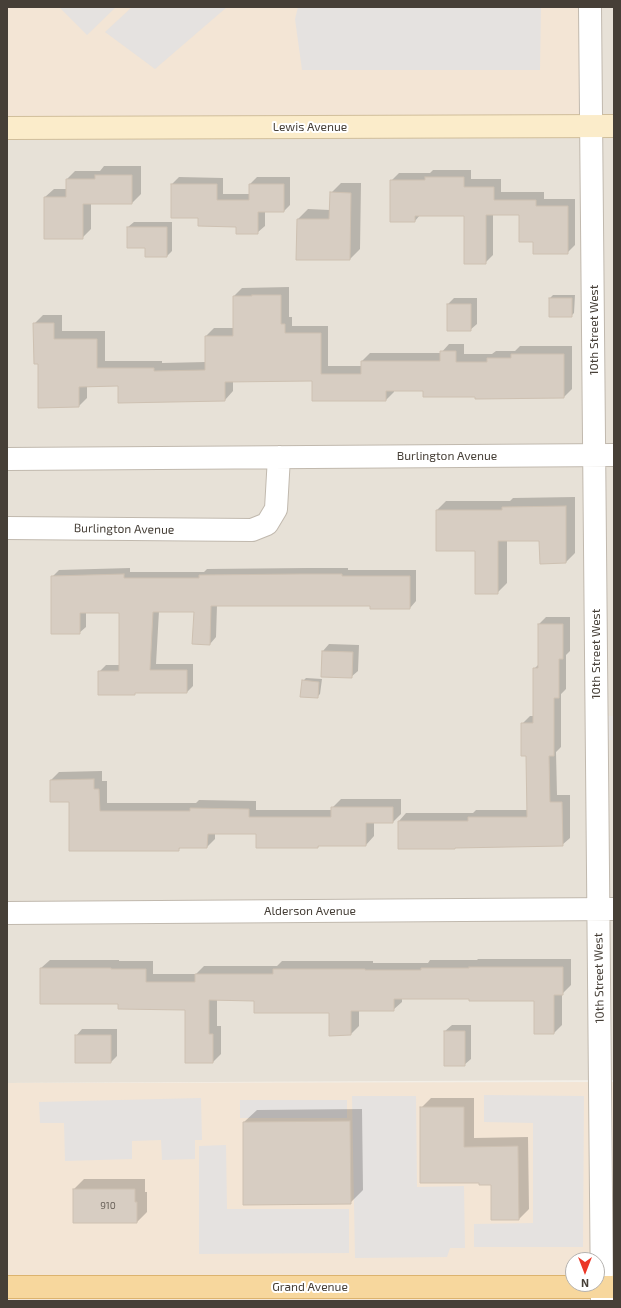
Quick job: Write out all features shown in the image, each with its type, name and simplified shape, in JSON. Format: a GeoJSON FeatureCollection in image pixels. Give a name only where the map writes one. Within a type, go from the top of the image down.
{"type":"FeatureCollection","features":[{"type":"Feature","properties":{"kind":"main road","name":"Grand Avenue"},"geometry":{"type":"LineString","coordinates":[[7,1287],[606,1291]]}},
{"type":"Feature","properties":{"kind":"street","name":"10th Street West"},"geometry":{"type":"LineString","coordinates":[[590,7],[592,126],[604,455],[606,1291]]}},
{"type":"Feature","properties":{"kind":"street","name":"Lewis Avenue"},"geometry":{"type":"LineString","coordinates":[[7,128],[614,126]]}},
{"type":"Feature","properties":{"kind":"street","name":"Burlington Avenue"},"geometry":{"type":"LineString","coordinates":[[7,459],[604,455]]}},
{"type":"Feature","properties":{"kind":"street","name":"Burlington Avenue"},"geometry":{"type":"LineString","coordinates":[[7,528],[252,530],[267,524],[276,509],[279,457]]}},
{"type":"Feature","properties":{"kind":"street","name":"Alderson Avenue"},"geometry":{"type":"LineString","coordinates":[[7,913],[606,909]]}},
{"type":"Feature","properties":{"kind":"shaded area"},"geometry":{"type":"Polygon","coordinates":[[[7,7],[590,7],[592,126],[7,128],[7,7]]]}},
{"type":"Feature","properties":{"kind":"shaded area"},"geometry":{"type":"Polygon","coordinates":[[[59,7],[116,7],[87,35],[59,7]]]}},
{"type":"Feature","properties":{"kind":"shaded area"},"geometry":{"type":"Polygon","coordinates":[[[132,7],[227,7],[155,69],[105,32],[132,7]]]}},
{"type":"Feature","properties":{"kind":"shaded area"},"geometry":{"type":"Polygon","coordinates":[[[298,7],[541,7],[540,70],[302,70],[295,19],[298,7]]]}},
{"type":"Feature","properties":{"kind":"shaded area"},"geometry":{"type":"Polygon","coordinates":[[[590,7],[614,7],[614,1080],[7,1083],[7,128],[590,7]]]}},
{"type":"Feature","properties":{"kind":"shaded area"},"geometry":{"type":"Polygon","coordinates":[[[606,716],[614,716],[614,740],[606,740],[606,716]]]}},
{"type":"Feature","properties":{"kind":"shaded area"},"geometry":{"type":"Polygon","coordinates":[[[614,1082],[614,1301],[7,1301],[7,1083],[614,1082]]]}},
{"type":"Feature","properties":{"kind":"shaded area"},"geometry":{"type":"Polygon","coordinates":[[[484,1095],[584,1096],[583,1247],[474,1247],[474,1224],[533,1223],[533,1123],[484,1122],[484,1095]]]}},
{"type":"Feature","properties":{"kind":"shaded area"},"geometry":{"type":"Polygon","coordinates":[[[352,1096],[416,1096],[417,1187],[464,1186],[465,1248],[450,1248],[447,1257],[355,1258],[352,1096]]]}},
{"type":"Feature","properties":{"kind":"shaded area"},"geometry":{"type":"Polygon","coordinates":[[[201,1098],[202,1140],[195,1140],[195,1159],[162,1160],[161,1140],[132,1141],[132,1159],[65,1161],[64,1123],[40,1123],[39,1102],[201,1098]]]}},
{"type":"Feature","properties":{"kind":"shaded area"},"geometry":{"type":"Polygon","coordinates":[[[240,1100],[347,1100],[347,1118],[240,1118],[240,1100]]]}},
{"type":"Feature","properties":{"kind":"shaded area"},"geometry":{"type":"Polygon","coordinates":[[[226,1145],[227,1209],[349,1209],[349,1253],[199,1254],[199,1146],[226,1145]]]}},
{"type":"Feature","properties":{"kind":"building"},"geometry":{"type":"Polygon","coordinates":[[[95,175],[132,175],[132,204],[83,204],[83,239],[44,239],[44,197],[66,197],[66,179],[95,179],[95,175]]]}},
{"type":"Feature","properties":{"kind":"building"},"geometry":{"type":"Polygon","coordinates":[[[425,177],[464,177],[464,187],[494,187],[494,200],[536,200],[536,206],[568,206],[568,254],[533,254],[533,242],[519,242],[519,215],[486,215],[486,264],[464,264],[464,216],[415,216],[415,222],[390,222],[390,180],[425,180],[425,177]]]}},
{"type":"Feature","properties":{"kind":"building"},"geometry":{"type":"Polygon","coordinates":[[[171,184],[217,184],[217,200],[249,200],[249,184],[284,184],[284,212],[258,212],[258,234],[236,234],[236,227],[198,226],[198,218],[171,218],[171,184]]]}},
{"type":"Feature","properties":{"kind":"building"},"geometry":{"type":"Polygon","coordinates":[[[330,192],[351,193],[350,260],[296,260],[297,219],[329,219],[330,192]]]}},
{"type":"Feature","properties":{"kind":"building"},"geometry":{"type":"Polygon","coordinates":[[[127,227],[167,227],[167,257],[145,257],[145,248],[127,248],[127,227]]]}},
{"type":"Feature","properties":{"kind":"building"},"geometry":{"type":"Polygon","coordinates":[[[281,295],[281,324],[285,324],[285,333],[321,333],[321,374],[361,374],[361,361],[440,361],[440,351],[456,351],[456,362],[487,362],[487,358],[511,358],[511,354],[564,354],[564,398],[475,399],[475,397],[423,397],[423,391],[386,391],[386,401],[312,401],[312,381],[225,382],[225,401],[118,403],[118,386],[79,387],[79,407],[38,408],[38,364],[34,364],[33,323],[54,323],[54,339],[97,339],[97,368],[154,368],[154,371],[205,370],[205,336],[233,336],[233,296],[281,295]]]}},
{"type":"Feature","properties":{"kind":"building"},"geometry":{"type":"Polygon","coordinates":[[[549,298],[572,298],[572,317],[549,317],[549,298]]]}},
{"type":"Feature","properties":{"kind":"building"},"geometry":{"type":"Polygon","coordinates":[[[447,304],[471,304],[471,331],[447,331],[447,304]]]}},
{"type":"Feature","properties":{"kind":"building"},"geometry":{"type":"Polygon","coordinates":[[[566,506],[566,563],[540,564],[539,541],[498,541],[498,594],[475,594],[475,551],[436,551],[436,510],[502,510],[502,507],[566,506]]]}},
{"type":"Feature","properties":{"kind":"building"},"geometry":{"type":"Polygon","coordinates":[[[124,574],[124,578],[199,578],[199,575],[299,574],[342,574],[342,576],[410,576],[410,609],[370,609],[370,606],[211,606],[210,645],[192,644],[194,612],[153,612],[150,670],[187,670],[187,693],[98,695],[98,671],[119,671],[119,613],[80,613],[80,634],[51,634],[51,576],[124,574]]]}},
{"type":"Feature","properties":{"kind":"building"},"geometry":{"type":"Polygon","coordinates":[[[538,624],[563,624],[563,659],[559,659],[559,698],[554,698],[554,756],[549,756],[550,802],[562,802],[563,846],[398,849],[398,821],[468,821],[468,817],[527,817],[526,756],[521,756],[521,723],[533,723],[533,668],[538,668],[538,624]]]}},
{"type":"Feature","properties":{"kind":"building"},"geometry":{"type":"Polygon","coordinates":[[[322,651],[353,652],[352,678],[321,677],[322,651]]]}},
{"type":"Feature","properties":{"kind":"building"},"geometry":{"type":"Polygon","coordinates":[[[302,680],[319,682],[318,698],[300,697],[302,680]]]}},
{"type":"Feature","properties":{"kind":"building"},"geometry":{"type":"Polygon","coordinates":[[[94,779],[94,789],[99,789],[100,811],[190,811],[190,808],[249,809],[249,817],[331,817],[331,807],[393,807],[393,823],[366,823],[366,846],[256,848],[256,834],[208,834],[207,848],[179,848],[179,851],[69,851],[69,802],[50,802],[50,780],[94,779]]]}},
{"type":"Feature","properties":{"kind":"building"},"geometry":{"type":"Polygon","coordinates":[[[563,967],[563,995],[554,995],[554,1034],[534,1034],[534,1001],[394,999],[394,1011],[351,1011],[351,1035],[329,1036],[329,1013],[254,1013],[254,1001],[209,1000],[209,1034],[213,1034],[213,1063],[185,1063],[185,1010],[118,1009],[118,1004],[40,1004],[40,968],[146,969],[146,982],[195,982],[195,974],[273,974],[273,969],[421,970],[421,968],[563,967]]]}},
{"type":"Feature","properties":{"kind":"building"},"geometry":{"type":"Polygon","coordinates":[[[444,1031],[465,1031],[465,1066],[444,1066],[444,1031]]]}},
{"type":"Feature","properties":{"kind":"building"},"geometry":{"type":"Polygon","coordinates":[[[75,1035],[111,1035],[111,1063],[75,1063],[75,1035]]]}},
{"type":"Feature","properties":{"kind":"building"},"geometry":{"type":"Polygon","coordinates":[[[420,1107],[464,1107],[464,1147],[518,1146],[519,1220],[491,1220],[491,1185],[479,1185],[479,1183],[420,1183],[420,1107]]]}},
{"type":"Feature","properties":{"kind":"building"},"geometry":{"type":"Polygon","coordinates":[[[350,1121],[351,1204],[243,1205],[243,1122],[350,1121]]]}},
{"type":"Feature","properties":{"kind":"building"},"geometry":{"type":"Polygon","coordinates":[[[73,1189],[135,1189],[135,1202],[137,1202],[137,1223],[73,1223],[73,1189]]]}}]}
